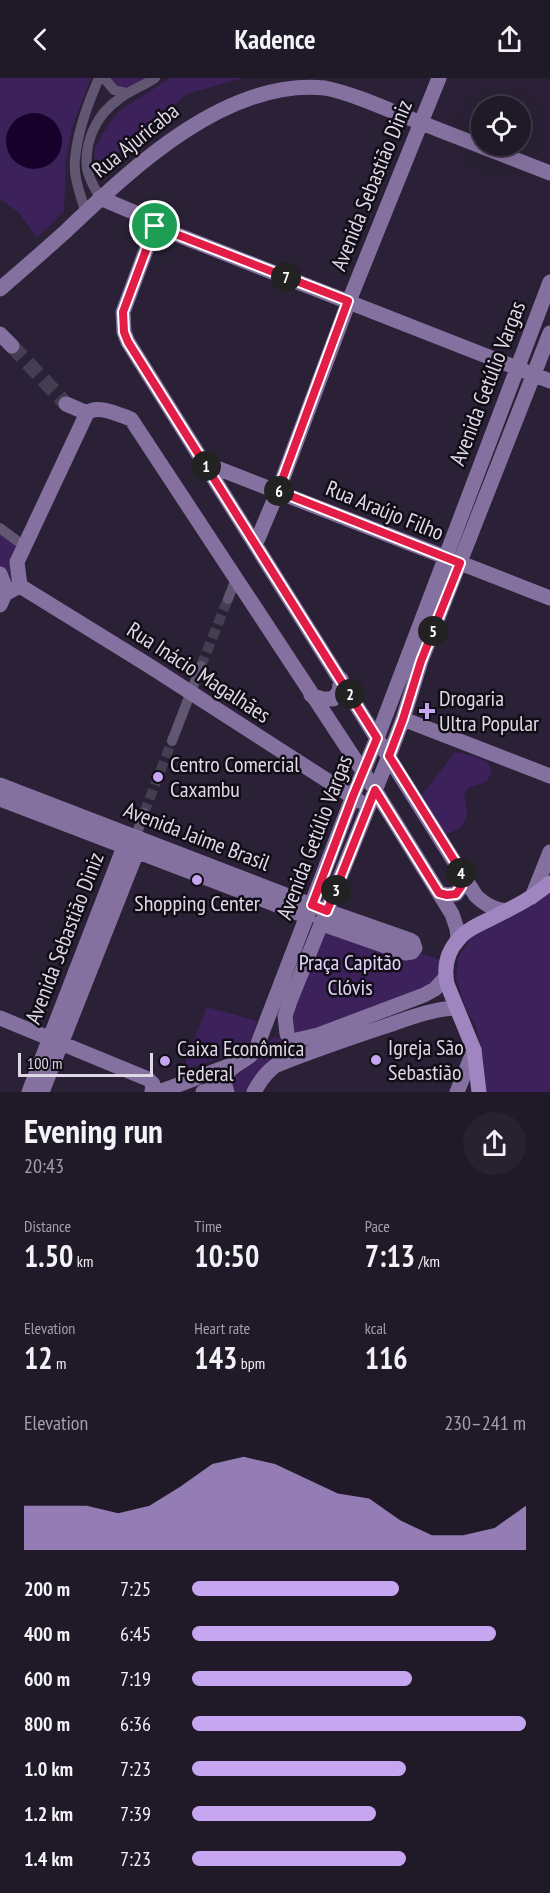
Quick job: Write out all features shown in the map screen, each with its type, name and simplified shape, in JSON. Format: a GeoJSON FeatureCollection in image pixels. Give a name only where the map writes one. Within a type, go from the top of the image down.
{"type":"FeatureCollection","features":[{"type":"Feature","properties":{"kind":"main road","name":"Avenida Sebastião Diniz"},"geometry":{"type":"LineString","coordinates":[[252,538],[274,489],[345,299],[416,121],[428,78]]}},
{"type":"Feature","properties":{"kind":"main road","name":"Avenida Sebastião Diniz"},"geometry":{"type":"LineString","coordinates":[[416,121],[439,78]]}},
{"type":"Feature","properties":{"kind":"main road","name":"Rua Ajuricaba"},"geometry":{"type":"LineString","coordinates":[[0,289],[140,160],[186,125],[222,106],[262,90],[292,86],[324,88],[371,101],[550,173]]}},
{"type":"Feature","properties":{"kind":"main road"},"geometry":{"type":"LineString","coordinates":[[100,198],[138,214],[155,226],[550,381]]}},
{"type":"Feature","properties":{"kind":"main road"},"geometry":{"type":"LineString","coordinates":[[155,226],[123,312],[128,342],[476,896],[486,905],[506,911]]}},
{"type":"Feature","properties":{"kind":"main road","name":"Avenida Getúlio Vargas"},"geometry":{"type":"LineString","coordinates":[[289,1037],[285,1016],[353,796],[550,282]]}},
{"type":"Feature","properties":{"kind":"main road","name":"Avenida Getúlio Vargas"},"geometry":{"type":"LineString","coordinates":[[225,1089],[225,1075],[231,1068],[254,1053],[365,814],[403,719],[421,661],[550,333]]}},
{"type":"Feature","properties":{"kind":"main road"},"geometry":{"type":"LineString","coordinates":[[0,334],[12,346]]}},
{"type":"Feature","properties":{"kind":"main road"},"geometry":{"type":"LineString","coordinates":[[66,404],[87,412]]}},
{"type":"Feature","properties":{"kind":"main road"},"geometry":{"type":"LineString","coordinates":[[2,599],[4,584],[0,572],[17,562],[87,412],[98,409],[131,419],[375,790],[452,914],[458,939]]}},
{"type":"Feature","properties":{"kind":"main road","name":"Rua Araújo Filho"},"geometry":{"type":"LineString","coordinates":[[204,463],[550,598]]}},
{"type":"Feature","properties":{"kind":"main road"},"geometry":{"type":"LineString","coordinates":[[2,599],[20,586],[17,562]]}},
{"type":"Feature","properties":{"kind":"main road","name":"Rua Inácio Magalhães"},"geometry":{"type":"LineString","coordinates":[[20,586],[353,796]]}},
{"type":"Feature","properties":{"kind":"main road"},"geometry":{"type":"LineString","coordinates":[[311,695],[333,699],[339,692],[341,679]]}},
{"type":"Feature","properties":{"kind":"main road"},"geometry":{"type":"LineString","coordinates":[[403,719],[550,776]]}},
{"type":"Feature","properties":{"kind":"main road","name":"Avenida Jaime Brasil"},"geometry":{"type":"LineString","coordinates":[[0,785],[133,842],[317,914],[405,953],[412,952],[415,948],[410,940],[317,914]]}},
{"type":"Feature","properties":{"kind":"main road"},"geometry":{"type":"LineString","coordinates":[[353,796],[363,806],[365,814]]}},
{"type":"Feature","properties":{"kind":"main road","name":"Avenida Jaime Brasil"},"geometry":{"type":"LineString","coordinates":[[0,799],[133,842]]}},
{"type":"Feature","properties":{"kind":"main road","name":"Avenida Sebastião Diniz"},"geometry":{"type":"LineString","coordinates":[[29,1092],[55,1040],[133,842]]}},
{"type":"Feature","properties":{"kind":"main road"},"geometry":{"type":"LineString","coordinates":[[532,897],[550,852]]}},
{"type":"Feature","properties":{"kind":"main road"},"geometry":{"type":"LineString","coordinates":[[439,893],[456,894],[464,876]]}},
{"type":"Feature","properties":{"kind":"main road"},"geometry":{"type":"LineString","coordinates":[[479,1092],[474,1050],[446,978],[446,962],[458,939],[476,926],[532,897],[550,884]]}},
{"type":"Feature","properties":{"kind":"main road"},"geometry":{"type":"LineString","coordinates":[[260,1038],[278,1032],[289,1037],[318,1035],[424,995],[435,989],[446,978]]}},
{"type":"Feature","properties":{"kind":"main road"},"geometry":{"type":"LineString","coordinates":[[277,1065],[406,1020],[442,1009],[456,1008]]}},
{"type":"Feature","properties":{"kind":"main road"},"geometry":{"type":"LineString","coordinates":[[0,1018],[148,1078],[153,1084],[152,1092]]}},
{"type":"Feature","properties":{"kind":"main road"},"geometry":{"type":"LineString","coordinates":[[255,1092],[260,1079],[289,1057],[293,1046],[289,1037]]}},
{"type":"Feature","properties":{"kind":"main road","name":"Avenida Sebastião Diniz"},"geometry":{"type":"LineString","coordinates":[[42,1092],[55,1040]]}},
{"type":"Feature","properties":{"kind":"main road"},"geometry":{"type":"LineString","coordinates":[[457,1092],[474,1050]]}},
{"type":"Feature","properties":{"kind":"main road"},"geometry":{"type":"LineString","coordinates":[[159,1092],[240,1062]]}},
{"type":"Feature","properties":{"kind":"main road"},"geometry":{"type":"LineString","coordinates":[[203,1092],[225,1089]]}},
{"type":"Feature","properties":{"kind":"street"},"geometry":{"type":"LineString","coordinates":[[86,211],[75,172],[75,160],[83,122],[99,78]]}},
{"type":"Feature","properties":{"kind":"street"},"geometry":{"type":"LineString","coordinates":[[104,78],[114,90],[127,93]]}},
{"type":"Feature","properties":{"kind":"street"},"geometry":{"type":"LineString","coordinates":[[100,198],[87,169],[90,139],[101,116],[113,103],[155,78]]}},
{"type":"Feature","properties":{"kind":"street"},"geometry":{"type":"LineString","coordinates":[[0,528],[24,546]]}},
{"type":"Feature","properties":{"kind":"street"},"geometry":{"type":"LineString","coordinates":[[228,599],[236,579]]}},
{"type":"Feature","properties":{"kind":"street"},"geometry":{"type":"LineString","coordinates":[[172,741],[201,666]]}},
{"type":"Feature","properties":{"kind":"street"},"geometry":{"type":"LineString","coordinates":[[133,842],[144,813]]}},
{"type":"Feature","properties":{"kind":"green space"},"geometry":{"type":"Polygon","coordinates":[[[0,78],[91,78],[72,128],[66,160],[64,211],[37,238],[19,213],[0,199],[0,78]]]}},
{"type":"Feature","properties":{"kind":"green space"},"geometry":{"type":"Polygon","coordinates":[[[107,78],[150,78],[126,91],[117,89],[107,78]]]}},
{"type":"Feature","properties":{"kind":"green space"},"geometry":{"type":"Polygon","coordinates":[[[170,78],[243,78],[187,94],[96,171],[94,151],[104,131],[118,112],[170,78]]]}},
{"type":"Feature","properties":{"kind":"green space"},"geometry":{"type":"Polygon","coordinates":[[[0,525],[30,548],[22,565],[25,592],[0,575],[0,525]]]}},
{"type":"Feature","properties":{"kind":"green space"},"geometry":{"type":"Polygon","coordinates":[[[455,752],[481,759],[487,763],[491,772],[486,781],[470,787],[464,793],[467,808],[465,820],[459,828],[445,834],[420,797],[455,752]]]}},
{"type":"Feature","properties":{"kind":"green space"},"geometry":{"type":"Polygon","coordinates":[[[550,891],[550,1092],[485,1092],[483,1060],[477,1030],[465,1006],[456,978],[458,958],[473,935],[550,891]]]}},
{"type":"Feature","properties":{"kind":"green space","name":"Praça Capitão Clóvis"},"geometry":{"type":"Polygon","coordinates":[[[325,920],[449,963],[434,992],[292,1041],[286,1023],[325,920]]]}},
{"type":"Feature","properties":{"kind":"green space"},"geometry":{"type":"Polygon","coordinates":[[[207,1007],[257,1021],[249,1044],[237,1052],[182,1071],[207,1007]]]}},
{"type":"Feature","properties":{"kind":"green space"},"geometry":{"type":"Polygon","coordinates":[[[274,1037],[282,1038],[286,1042],[285,1054],[247,1092],[233,1092],[230,1076],[256,1061],[274,1037]]]}},
{"type":"Feature","properties":{"kind":"shaded area"},"geometry":{"type":"Polygon","coordinates":[[[28,113],[40,113],[50,117],[58,125],[62,141],[58,157],[50,165],[40,169],[28,169],[18,165],[10,157],[6,147],[6,135],[10,125],[18,117],[28,113]]]}},
{"type":"Feature","properties":{"kind":"tunnel"},"geometry":{"type":"LineString","coordinates":[[12,346],[66,404]]}},
{"type":"Feature","properties":{"kind":"tunnel"},"geometry":{"type":"LineString","coordinates":[[201,666],[228,599]]}},
{"type":"Feature","properties":{"kind":"tunnel"},"geometry":{"type":"LineString","coordinates":[[144,813],[172,741]]}},
{"type":"Feature","properties":{"kind":"place","name":"Drogaria Ultra Popular"},"geometry":{"type":"Point","coordinates":[427,711]}},
{"type":"Feature","properties":{"kind":"place","name":"Centro Comercial Caxambu"},"geometry":{"type":"Point","coordinates":[158,777]}},
{"type":"Feature","properties":{"kind":"place","name":"Shopping Center"},"geometry":{"type":"Point","coordinates":[197,880]}},
{"type":"Feature","properties":{"kind":"place","name":"Igreja São Sebastião"},"geometry":{"type":"Point","coordinates":[376,1060]}},
{"type":"Feature","properties":{"kind":"place","name":"Caixa Econômica Federal"},"geometry":{"type":"Point","coordinates":[165,1061]}},
{"type":"Feature","properties":{"kind":"route"},"geometry":{"type":"LineString","coordinates":[[155,226],[348,301],[278,491],[460,563],[421,661],[389,756],[464,876],[456,894],[439,893],[375,790],[327,911],[312,905],[377,738],[256,543],[135,357],[128,342],[124,332],[123,312],[155,226]]}}]}
